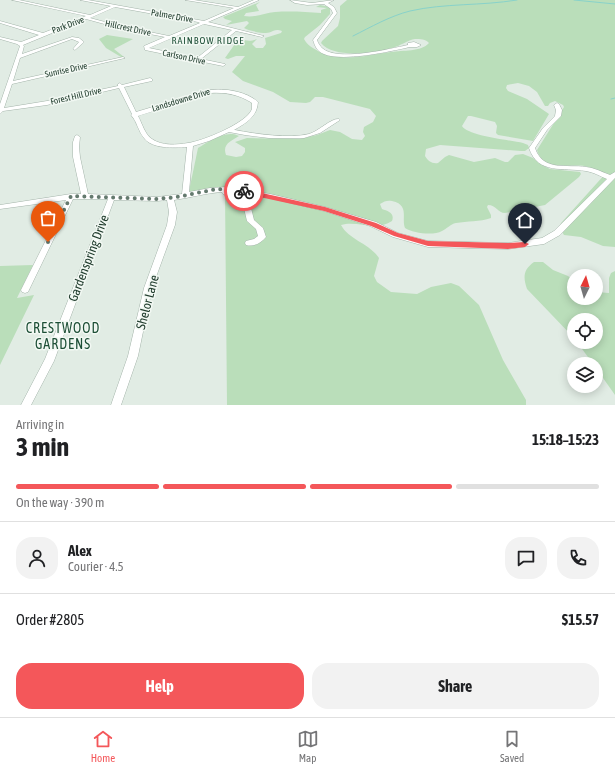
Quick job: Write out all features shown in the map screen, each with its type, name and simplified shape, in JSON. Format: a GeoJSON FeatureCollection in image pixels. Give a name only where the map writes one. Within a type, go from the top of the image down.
{"type":"FeatureCollection","features":[{"type":"Feature","properties":{"kind":"street","name":"Hillcrest Drive"},"geometry":{"type":"LineString","coordinates":[[14,0],[89,17],[119,27],[170,37]]}},
{"type":"Feature","properties":{"kind":"street","name":"Palmer Drive"},"geometry":{"type":"LineString","coordinates":[[82,0],[206,22],[262,36]]}},
{"type":"Feature","properties":{"kind":"street","name":"Park Drive"},"geometry":{"type":"LineString","coordinates":[[21,44],[89,17],[120,0]]}},
{"type":"Feature","properties":{"kind":"street"},"geometry":{"type":"LineString","coordinates":[[187,0],[240,9]]}},
{"type":"Feature","properties":{"kind":"street"},"geometry":{"type":"LineString","coordinates":[[170,37],[240,9],[257,0]]}},
{"type":"Feature","properties":{"kind":"street"},"geometry":{"type":"LineString","coordinates":[[292,0],[306,4],[325,3],[332,0]]}},
{"type":"Feature","properties":{"kind":"street"},"geometry":{"type":"LineString","coordinates":[[325,3],[333,8],[335,13],[315,40],[317,46],[323,50],[338,55],[352,56],[410,46]]}},
{"type":"Feature","properties":{"kind":"street"},"geometry":{"type":"LineString","coordinates":[[0,22],[44,35]]}},
{"type":"Feature","properties":{"kind":"street"},"geometry":{"type":"LineString","coordinates":[[197,60],[209,52],[220,39],[235,30]]}},
{"type":"Feature","properties":{"kind":"street","name":"Carlson Drive"},"geometry":{"type":"LineString","coordinates":[[170,37],[146,48],[222,65]]}},
{"type":"Feature","properties":{"kind":"street"},"geometry":{"type":"LineString","coordinates":[[0,38],[21,44],[22,47],[10,83],[2,99],[0,111]]}},
{"type":"Feature","properties":{"kind":"street"},"geometry":{"type":"LineString","coordinates":[[18,57],[73,38],[82,42],[75,49]]}},
{"type":"Feature","properties":{"kind":"street","name":"Sunrise Drive"},"geometry":{"type":"LineString","coordinates":[[10,83],[122,58]]}},
{"type":"Feature","properties":{"kind":"street","name":"Forest Hill Drive"},"geometry":{"type":"LineString","coordinates":[[0,111],[47,103],[120,85],[150,80]]}},
{"type":"Feature","properties":{"kind":"street"},"geometry":{"type":"LineString","coordinates":[[120,85],[146,137],[151,142],[190,145],[228,130],[240,133],[302,137],[316,133],[337,120]]}},
{"type":"Feature","properties":{"kind":"street","name":"Landsdowne Drive"},"geometry":{"type":"LineString","coordinates":[[134,114],[211,90],[245,97],[255,102],[256,107],[251,116],[228,130]]}},
{"type":"Feature","properties":{"kind":"street"},"geometry":{"type":"LineString","coordinates":[[557,105],[559,110],[558,116],[545,129],[532,148],[536,157],[541,162],[551,166],[589,170],[613,176]]}},
{"type":"Feature","properties":{"kind":"street"},"geometry":{"type":"LineString","coordinates":[[77,136],[76,151],[84,196]]}},
{"type":"Feature","properties":{"kind":"street"},"geometry":{"type":"LineString","coordinates":[[185,196],[190,145]]}},
{"type":"Feature","properties":{"kind":"street"},"geometry":{"type":"LineString","coordinates":[[0,207],[71,196],[148,199],[170,198],[217,189],[227,189],[270,196],[325,209],[373,224],[396,235],[417,241],[441,244],[508,246],[544,240],[557,233],[613,176]]}},
{"type":"Feature","properties":{"kind":"street"},"geometry":{"type":"LineString","coordinates":[[217,189],[240,199],[247,208],[252,221],[259,228],[262,237],[256,242],[249,243]]}},
{"type":"Feature","properties":{"kind":"street"},"geometry":{"type":"LineString","coordinates":[[25,290],[71,196]]}},
{"type":"Feature","properties":{"kind":"street","name":"Gardenspring Drive"},"geometry":{"type":"LineString","coordinates":[[26,405],[49,361],[112,197]]}},
{"type":"Feature","properties":{"kind":"street","name":"Shelor Lane"},"geometry":{"type":"LineString","coordinates":[[116,405],[133,356],[148,288],[171,225],[174,212],[170,198]]}},
{"type":"Feature","properties":{"kind":"green space"},"geometry":{"type":"Polygon","coordinates":[[[347,0],[615,0],[615,247],[603,246],[581,237],[564,235],[559,227],[606,173],[585,166],[550,164],[540,157],[537,150],[564,107],[555,101],[550,103],[548,106],[545,106],[537,92],[529,86],[518,83],[507,85],[506,88],[508,91],[527,99],[549,114],[533,141],[498,135],[496,133],[497,126],[495,122],[471,116],[468,116],[462,126],[481,135],[523,143],[528,145],[529,148],[525,151],[521,151],[440,145],[426,149],[425,156],[430,162],[434,163],[438,163],[449,155],[474,162],[495,158],[508,162],[515,155],[523,154],[533,158],[550,169],[580,172],[581,174],[579,177],[545,205],[503,213],[493,206],[488,205],[487,207],[491,218],[452,224],[438,233],[428,234],[405,228],[403,209],[398,203],[388,201],[380,204],[382,209],[392,214],[392,221],[380,226],[353,224],[341,225],[349,234],[375,253],[379,258],[374,276],[377,282],[391,292],[417,294],[431,287],[451,283],[459,286],[479,305],[503,360],[526,400],[526,405],[227,405],[225,193],[221,192],[195,195],[189,191],[198,148],[218,137],[229,134],[239,136],[226,145],[226,155],[236,157],[242,156],[245,152],[245,148],[235,142],[247,138],[300,139],[330,130],[340,132],[352,139],[362,140],[365,136],[363,132],[364,127],[373,122],[376,116],[370,109],[323,97],[315,97],[310,102],[306,103],[290,102],[273,92],[243,81],[232,72],[245,56],[236,56],[228,59],[225,58],[237,41],[251,41],[257,39],[252,44],[256,48],[263,48],[266,44],[265,38],[281,33],[282,31],[275,30],[266,33],[252,31],[244,28],[249,23],[247,21],[226,25],[232,21],[223,17],[260,2],[256,5],[259,11],[246,13],[244,16],[281,12],[321,13],[321,10],[327,8],[316,7],[320,5],[330,7],[330,14],[304,39],[308,45],[318,51],[336,57],[354,57],[412,50],[426,46],[429,43],[425,40],[415,39],[395,47],[365,53],[344,53],[327,48],[321,43],[338,26],[340,6],[347,0]]]}},
{"type":"Feature","properties":{"kind":"green space"},"geometry":{"type":"Polygon","coordinates":[[[107,35],[133,39],[114,49],[124,57],[121,57],[106,48],[99,39],[107,35]]]}},
{"type":"Feature","properties":{"kind":"green space"},"geometry":{"type":"Polygon","coordinates":[[[534,262],[543,262],[553,270],[567,276],[567,305],[603,305],[603,293],[609,293],[609,278],[611,273],[615,271],[615,395],[603,378],[603,357],[588,357],[582,349],[603,349],[603,313],[567,313],[567,331],[527,289],[525,274],[530,265],[534,262]]]}},
{"type":"Feature","properties":{"kind":"green space"},"geometry":{"type":"Polygon","coordinates":[[[33,265],[17,298],[34,295],[0,365],[0,266],[33,265]]]}},
{"type":"Feature","properties":{"kind":"waterway"},"geometry":{"type":"LineString","coordinates":[[353,36],[388,19],[403,13],[423,8],[517,0]]}},
{"type":"Feature","properties":{"kind":"waterway"},"geometry":{"type":"LineString","coordinates":[[574,0],[615,4]]}},
{"type":"Feature","properties":{"kind":"waterway"},"geometry":{"type":"LineString","coordinates":[[611,99],[615,98]]}},
{"type":"Feature","properties":{"kind":"way so far"},"geometry":{"type":"LineString","coordinates":[[48,242],[71,196],[157,199],[177,197],[217,189],[244,191]]}},
{"type":"Feature","properties":{"kind":"district","name":"RAINBOW RIDGE"},"geometry":{"type":"Point","coordinates":[208,40]}},
{"type":"Feature","properties":{"kind":"district","name":"CRESTWOOD GARDENS"},"geometry":{"type":"Point","coordinates":[63,336]}},
{"type":"Feature","properties":{"kind":"route"},"geometry":{"type":"LineString","coordinates":[[244,191],[325,209],[373,224],[396,235],[428,244],[508,246],[525,244]]}}]}
